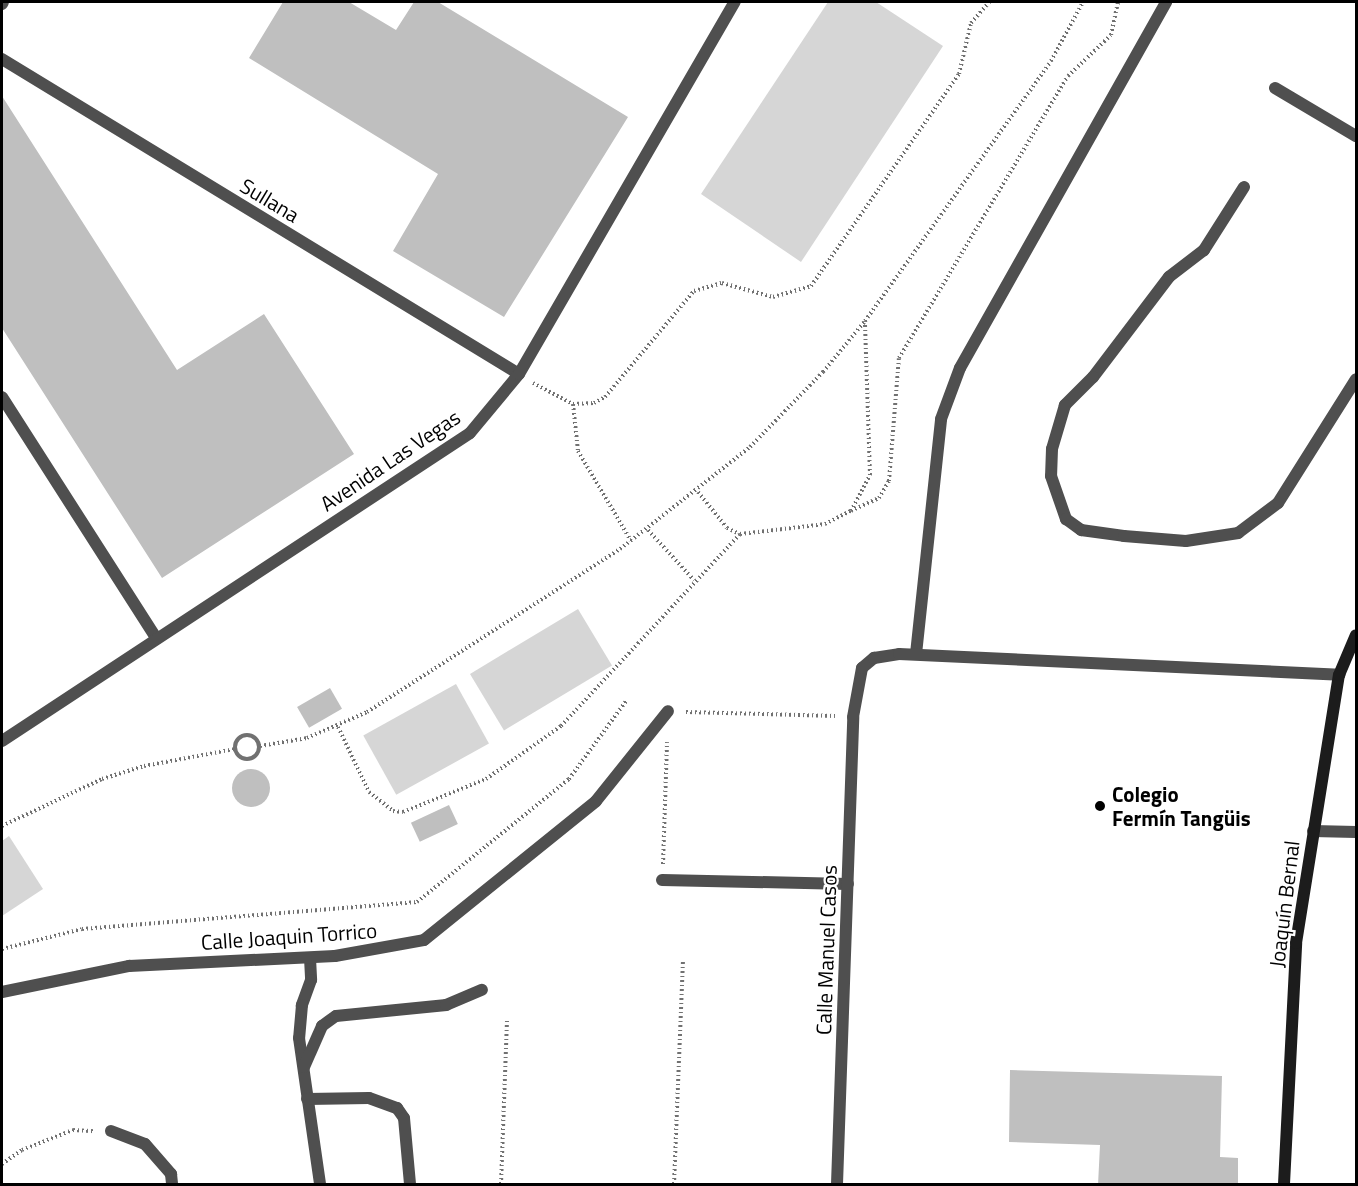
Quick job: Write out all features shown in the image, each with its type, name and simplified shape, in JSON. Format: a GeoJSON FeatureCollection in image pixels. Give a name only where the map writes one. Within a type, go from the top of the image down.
{"type":"FeatureCollection","features":[{"type":"Feature","properties":{"kind":"street","name":"Avenida Las Vegas"},"geometry":{"type":"LineString","coordinates":[[2,741],[470,433],[519,374],[735,2]]}},
{"type":"Feature","properties":{"kind":"street"},"geometry":{"type":"LineString","coordinates":[[916,654],[941,419],[960,368],[1167,2]]}},
{"type":"Feature","properties":{"kind":"street","name":"Sullana"},"geometry":{"type":"LineString","coordinates":[[2,59],[519,374]]}},
{"type":"Feature","properties":{"kind":"street"},"geometry":{"type":"LineString","coordinates":[[1275,88],[1356,136]]}},
{"type":"Feature","properties":{"kind":"street"},"geometry":{"type":"LineString","coordinates":[[1244,188],[1204,250],[1168,277],[1094,377],[1065,405],[1053,441],[1051,476],[1066,519],[1081,530],[1124,536],[1186,541],[1238,533],[1278,503],[1356,379]]}},
{"type":"Feature","properties":{"kind":"street"},"geometry":{"type":"LineString","coordinates":[[2,397],[157,639]]}},
{"type":"Feature","properties":{"kind":"street","name":"Joaquín Bernal"},"geometry":{"type":"LineString","coordinates":[[1284,1185],[1296,943],[1339,675],[1356,635]]}},
{"type":"Feature","properties":{"kind":"street","name":"Calle Manuel Casos"},"geometry":{"type":"LineString","coordinates":[[837,1185],[853,717],[862,668],[874,658],[916,654],[1339,675]]}},
{"type":"Feature","properties":{"kind":"street","name":"Calle Joaquin Torrico"},"geometry":{"type":"LineString","coordinates":[[2,992],[129,966],[310,958],[414,944],[434,934],[596,801],[668,711]]}},
{"type":"Feature","properties":{"kind":"street"},"geometry":{"type":"LineString","coordinates":[[1313,831],[1356,832]]}},
{"type":"Feature","properties":{"kind":"street"},"geometry":{"type":"LineString","coordinates":[[662,880],[848,884]]}},
{"type":"Feature","properties":{"kind":"street"},"geometry":{"type":"LineString","coordinates":[[310,958],[311,980],[299,1021],[303,1068],[320,1185]]}},
{"type":"Feature","properties":{"kind":"street"},"geometry":{"type":"LineString","coordinates":[[303,1068],[322,1026],[336,1016],[446,1005],[482,990]]}},
{"type":"Feature","properties":{"kind":"street"},"geometry":{"type":"LineString","coordinates":[[307,1099],[369,1098],[397,1108],[404,1118],[410,1185]]}},
{"type":"Feature","properties":{"kind":"street"},"geometry":{"type":"LineString","coordinates":[[111,1131],[145,1144],[171,1174],[172,1185]]}},
{"type":"Feature","properties":{"kind":"path"},"geometry":{"type":"LineString","coordinates":[[519,374],[573,404],[604,397],[686,298],[703,286],[730,284],[773,297],[799,292],[816,281],[959,74],[972,23],[989,2]]}},
{"type":"Feature","properties":{"kind":"path"},"geometry":{"type":"LineString","coordinates":[[2,826],[102,779],[144,766],[235,749],[246,735],[260,746],[282,745],[338,727],[648,530],[698,492],[787,410],[865,321],[1051,61],[1083,2]]}},
{"type":"Feature","properties":{"kind":"path"},"geometry":{"type":"LineString","coordinates":[[698,492],[727,528],[740,534],[825,524],[851,511],[871,505],[889,481],[899,358],[1068,76],[1111,35],[1118,2]]}},
{"type":"Feature","properties":{"kind":"path"},"geometry":{"type":"LineString","coordinates":[[851,511],[870,475],[865,321]]}},
{"type":"Feature","properties":{"kind":"path"},"geometry":{"type":"LineString","coordinates":[[573,404],[578,451],[631,541]]}},
{"type":"Feature","properties":{"kind":"path"},"geometry":{"type":"LineString","coordinates":[[648,530],[694,580]]}},
{"type":"Feature","properties":{"kind":"path"},"geometry":{"type":"LineString","coordinates":[[338,727],[369,792],[383,808],[403,812],[457,791],[512,763],[561,726],[694,580],[740,534]]}},
{"type":"Feature","properties":{"kind":"path"},"geometry":{"type":"LineString","coordinates":[[2,949],[82,929],[417,902],[569,779],[626,701]]}},
{"type":"Feature","properties":{"kind":"path"},"geometry":{"type":"LineString","coordinates":[[662,880],[668,711],[853,717]]}},
{"type":"Feature","properties":{"kind":"path"},"geometry":{"type":"LineString","coordinates":[[235,749],[249,759],[260,746]]}},
{"type":"Feature","properties":{"kind":"path"},"geometry":{"type":"LineString","coordinates":[[674,1185],[683,960]]}},
{"type":"Feature","properties":{"kind":"path"},"geometry":{"type":"LineString","coordinates":[[501,1185],[507,1018]]}},
{"type":"Feature","properties":{"kind":"path"},"geometry":{"type":"LineString","coordinates":[[2,1164],[22,1150],[73,1130],[111,1131]]}},
{"type":"Feature","properties":{"kind":"shaded area"},"geometry":{"type":"Polygon","coordinates":[[[828,2],[876,2],[943,46],[801,262],[701,194],[828,2]]]}},
{"type":"Feature","properties":{"kind":"shaded area"},"geometry":{"type":"Polygon","coordinates":[[[578,609],[612,666],[504,730],[470,674],[578,609]]]}},
{"type":"Feature","properties":{"kind":"shaded area"},"geometry":{"type":"Polygon","coordinates":[[[456,684],[489,743],[396,795],[363,735],[456,684]]]}},
{"type":"Feature","properties":{"kind":"shaded area"},"geometry":{"type":"Polygon","coordinates":[[[9,836],[43,889],[2,916],[2,841],[9,836]]]}},
{"type":"Feature","properties":{"kind":"building"},"geometry":{"type":"Polygon","coordinates":[[[283,2],[349,2],[396,30],[414,2],[438,2],[628,117],[504,317],[393,251],[438,174],[249,58],[283,2]]]}},
{"type":"Feature","properties":{"kind":"building"},"geometry":{"type":"Polygon","coordinates":[[[2,96],[177,370],[264,314],[354,454],[162,578],[2,328],[2,96]]]}},
{"type":"Feature","properties":{"kind":"building"},"geometry":{"type":"Polygon","coordinates":[[[330,688],[342,709],[309,728],[297,707],[330,688]]]}},
{"type":"Feature","properties":{"kind":"building"},"geometry":{"type":"Polygon","coordinates":[[[251,769],[264,775],[270,788],[264,801],[251,807],[238,801],[232,788],[238,775],[251,769]]]}},
{"type":"Feature","properties":{"kind":"building"},"geometry":{"type":"Polygon","coordinates":[[[449,805],[458,824],[420,842],[411,823],[449,805]]]}},
{"type":"Feature","properties":{"kind":"building"},"geometry":{"type":"Polygon","coordinates":[[[1010,1070],[1222,1076],[1220,1157],[1238,1158],[1238,1185],[1098,1185],[1100,1145],[1009,1142],[1010,1070]]]}},
{"type":"Feature","properties":{"kind":"place","name":"Colegio Fermín Tangüis"},"geometry":{"type":"Point","coordinates":[1100,806]}}]}
